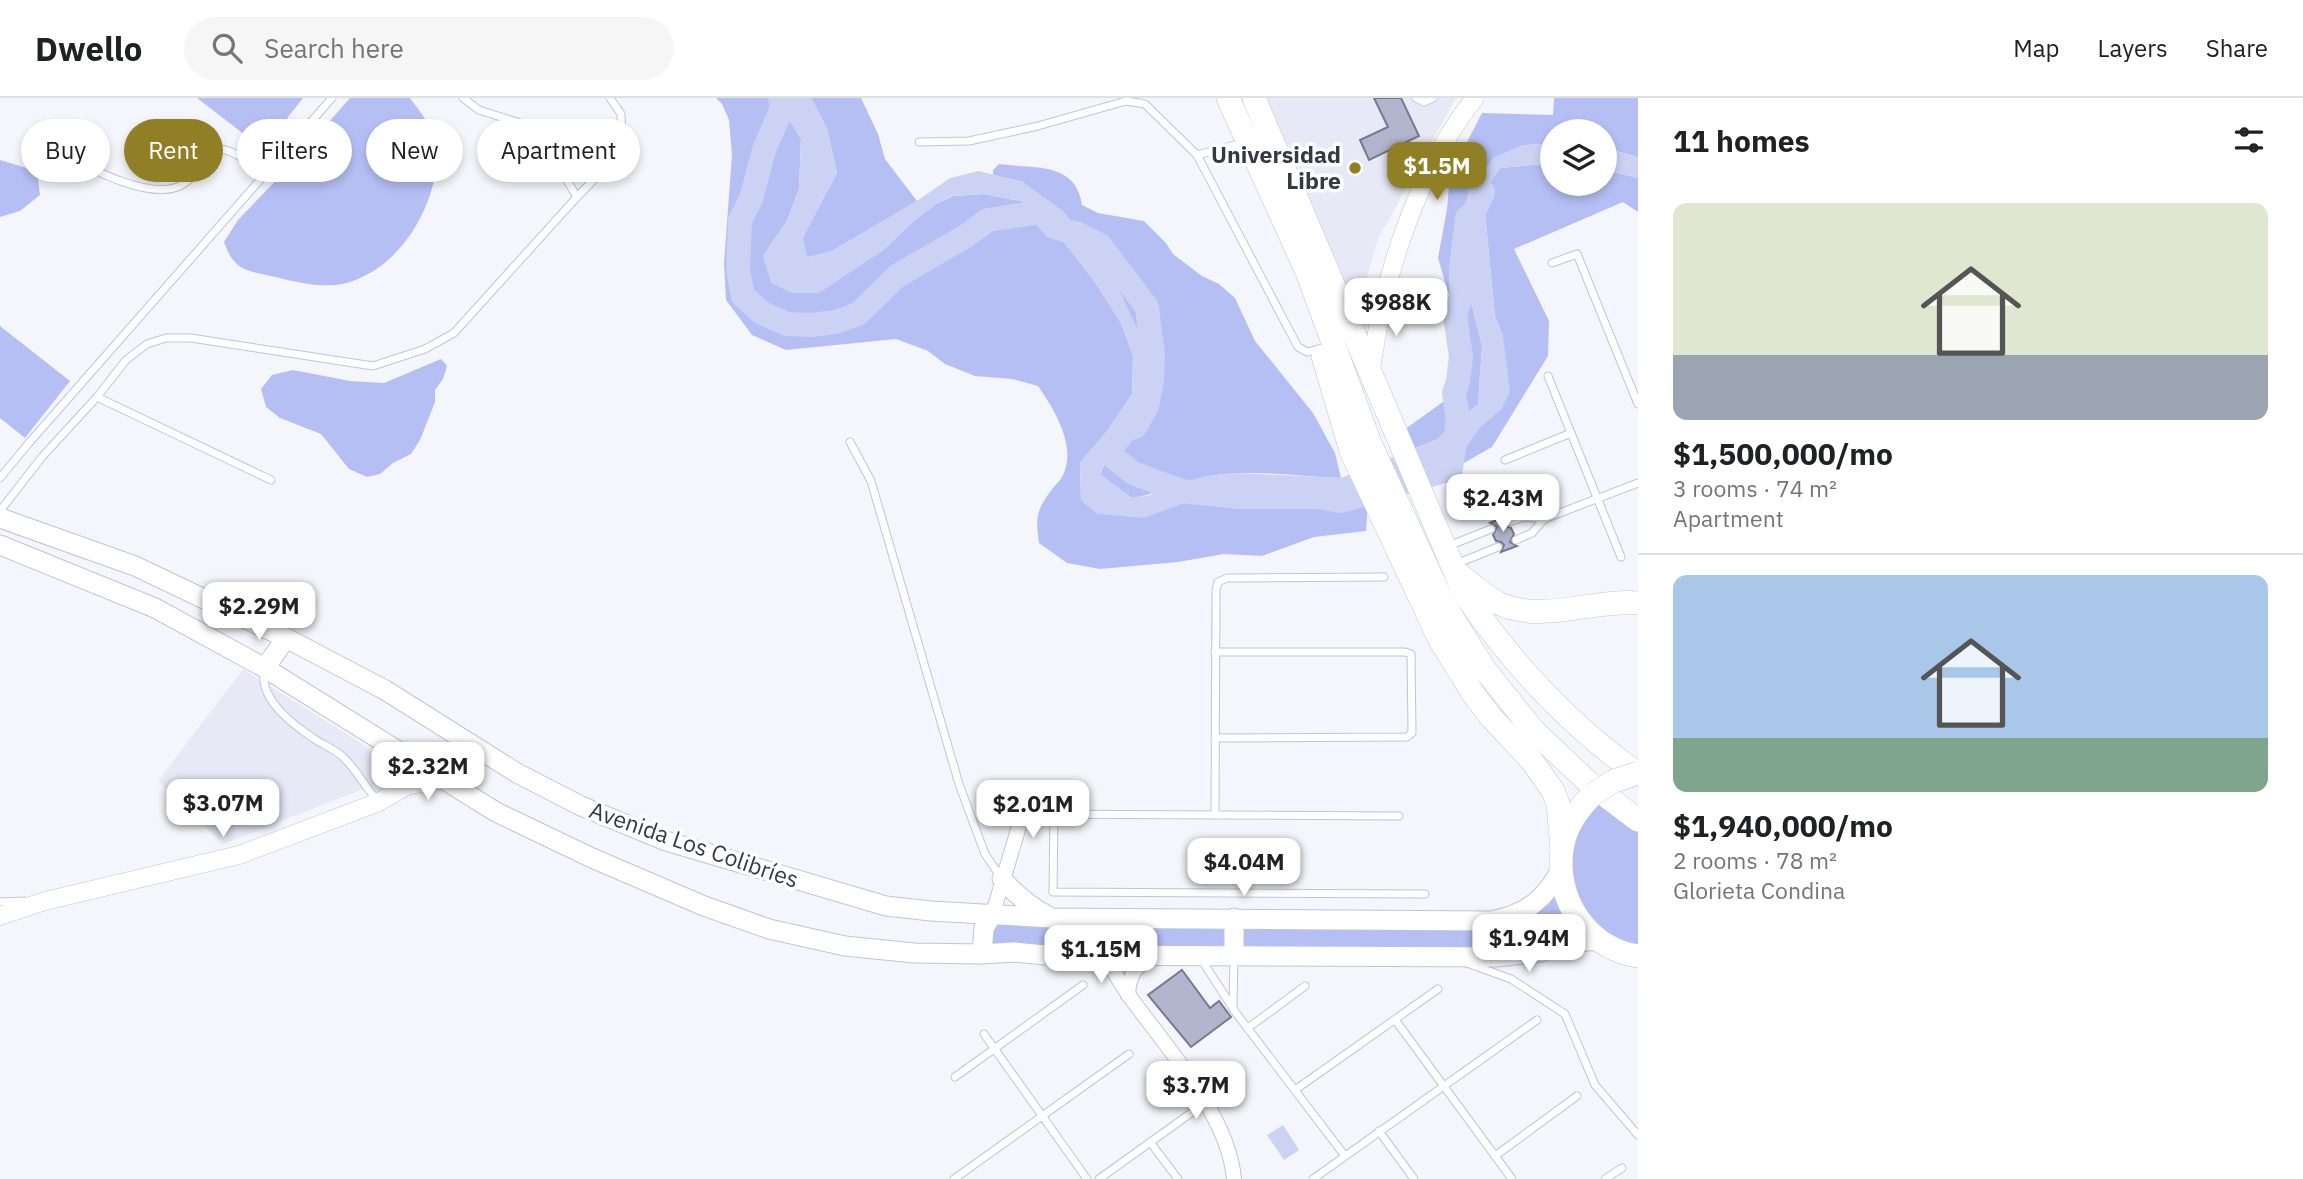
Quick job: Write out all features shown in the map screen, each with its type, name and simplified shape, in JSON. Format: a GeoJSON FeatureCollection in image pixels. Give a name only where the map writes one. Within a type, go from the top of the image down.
{"type":"FeatureCollection","features":[{"type":"Feature","properties":{"kind":"highway"},"geometry":{"type":"LineString","coordinates":[[1227,98],[1307,272],[1360,447]]}},
{"type":"Feature","properties":{"kind":"highway"},"geometry":{"type":"LineString","coordinates":[[1254,98],[1464,593],[1485,624],[1532,682],[1586,734],[1638,774]]}},
{"type":"Feature","properties":{"kind":"highway"},"geometry":{"type":"LineString","coordinates":[[1307,272],[1321,348],[1360,447],[1392,514],[1455,666],[1490,716],[1532,761],[1553,791],[1558,804],[1565,892],[1574,914],[1618,949],[1638,972]]}},
{"type":"Feature","properties":{"kind":"highway"},"geometry":{"type":"LineString","coordinates":[[1392,514],[1444,604],[1485,670],[1508,701],[1560,757],[1638,820]]}},
{"type":"Feature","properties":{"kind":"highway"},"geometry":{"type":"LineString","coordinates":[[1450,561],[1487,597],[1518,609],[1540,611],[1610,602],[1638,603]]}},
{"type":"Feature","properties":{"kind":"highway"},"geometry":{"type":"LineString","coordinates":[[1561,859],[1572,820],[1592,795],[1614,781],[1638,774]]}},
{"type":"Feature","properties":{"kind":"main road","name":"Avenida Los Colibríes"},"geometry":{"type":"LineString","coordinates":[[0,518],[135,566],[286,638],[385,690],[517,773],[581,806],[666,841],[886,906],[1052,918],[1491,921],[1509,918],[1533,905],[1552,886],[1561,859]]}},
{"type":"Feature","properties":{"kind":"main road","name":"Avenida Los Colibríes"},"geometry":{"type":"LineString","coordinates":[[0,545],[155,608],[265,668],[496,812],[592,859],[704,906],[769,929],[845,946],[914,953],[1457,958],[1541,952],[1565,943],[1618,949]]}},
{"type":"Feature","properties":{"kind":"main road"},"geometry":{"type":"LineString","coordinates":[[265,668],[286,638]]}},
{"type":"Feature","properties":{"kind":"main road"},"geometry":{"type":"LineString","coordinates":[[1002,879],[1016,895],[1052,918]]}},
{"type":"Feature","properties":{"kind":"main road"},"geometry":{"type":"LineString","coordinates":[[982,954],[984,928],[993,913]]}},
{"type":"Feature","properties":{"kind":"main road"},"geometry":{"type":"LineString","coordinates":[[1234,918],[1234,956]]}},
{"type":"Feature","properties":{"kind":"street"},"geometry":{"type":"LineString","coordinates":[[1370,372],[1384,298],[1408,225],[1425,181],[1456,121],[1475,98]]}},
{"type":"Feature","properties":{"kind":"street"},"geometry":{"type":"LineString","coordinates":[[1342,303],[1350,309],[1370,310],[1384,298]]}},
{"type":"Feature","properties":{"kind":"street"},"geometry":{"type":"LineString","coordinates":[[397,751],[406,786]]}},
{"type":"Feature","properties":{"kind":"street"},"geometry":{"type":"LineString","coordinates":[[0,916],[46,901],[239,855],[379,802],[406,786],[444,779]]}},
{"type":"Feature","properties":{"kind":"street"},"geometry":{"type":"LineString","coordinates":[[993,913],[1030,790]]}},
{"type":"Feature","properties":{"kind":"street"},"geometry":{"type":"LineString","coordinates":[[1104,956],[1128,995],[1218,1123],[1229,1148],[1234,1179]]}},
{"type":"Feature","properties":{"kind":"street"},"geometry":{"type":"LineString","coordinates":[[1128,995],[1134,970],[1144,961],[1156,956]]}},
{"type":"Feature","properties":{"kind":"lane"},"geometry":{"type":"LineString","coordinates":[[313,119],[332,98]]}},
{"type":"Feature","properties":{"kind":"lane"},"geometry":{"type":"LineString","coordinates":[[463,98],[479,110],[523,124],[547,146],[577,197]]}},
{"type":"Feature","properties":{"kind":"lane"},"geometry":{"type":"LineString","coordinates":[[0,511],[42,457],[97,397],[126,359],[147,344],[166,338],[191,338],[373,366],[425,349],[454,333],[617,156],[622,139],[621,114],[610,98]]}},
{"type":"Feature","properties":{"kind":"lane"},"geometry":{"type":"LineString","coordinates":[[1416,98],[1424,102],[1433,98]]}},
{"type":"Feature","properties":{"kind":"lane"},"geometry":{"type":"LineString","coordinates":[[919,142],[969,141],[1038,126],[1126,101],[1144,104],[1197,155],[1298,347],[1307,352],[1321,348]]}},
{"type":"Feature","properties":{"kind":"lane"},"geometry":{"type":"LineString","coordinates":[[1197,155],[1247,142]]}},
{"type":"Feature","properties":{"kind":"lane"},"geometry":{"type":"LineString","coordinates":[[110,176],[129,185],[158,190],[183,184],[214,150],[220,148],[237,156]]}},
{"type":"Feature","properties":{"kind":"lane"},"geometry":{"type":"LineString","coordinates":[[0,478],[257,182]]}},
{"type":"Feature","properties":{"kind":"lane"},"geometry":{"type":"LineString","coordinates":[[1552,264],[1577,254],[1638,404]]}},
{"type":"Feature","properties":{"kind":"lane"},"geometry":{"type":"LineString","coordinates":[[1548,376],[1621,556]]}},
{"type":"Feature","properties":{"kind":"lane"},"geometry":{"type":"LineString","coordinates":[[97,397],[271,480]]}},
{"type":"Feature","properties":{"kind":"lane"},"geometry":{"type":"LineString","coordinates":[[1506,460],[1571,433]]}},
{"type":"Feature","properties":{"kind":"lane"},"geometry":{"type":"LineString","coordinates":[[850,442],[871,481],[959,784],[985,854],[1002,879]]}},
{"type":"Feature","properties":{"kind":"lane"},"geometry":{"type":"LineString","coordinates":[[1509,522],[1524,517],[1544,519],[1638,483]]}},
{"type":"Feature","properties":{"kind":"lane"},"geometry":{"type":"LineString","coordinates":[[1516,540],[1532,533],[1544,519]]}},
{"type":"Feature","properties":{"kind":"lane"},"geometry":{"type":"LineString","coordinates":[[1450,561],[1491,529]]}},
{"type":"Feature","properties":{"kind":"lane"},"geometry":{"type":"LineString","coordinates":[[1450,561],[1498,547]]}},
{"type":"Feature","properties":{"kind":"lane"},"geometry":{"type":"LineString","coordinates":[[1215,815],[1218,582],[1227,578],[1384,578]]}},
{"type":"Feature","properties":{"kind":"lane"},"geometry":{"type":"LineString","coordinates":[[1215,652],[1411,654],[1412,733],[1407,737],[1215,738]]}},
{"type":"Feature","properties":{"kind":"lane"},"geometry":{"type":"LineString","coordinates":[[265,668],[263,681],[272,702],[311,736],[345,757],[379,802]]}},
{"type":"Feature","properties":{"kind":"lane"},"geometry":{"type":"LineString","coordinates":[[1023,814],[1399,817]]}},
{"type":"Feature","properties":{"kind":"lane"},"geometry":{"type":"LineString","coordinates":[[1054,814],[1053,892],[1425,894]]}},
{"type":"Feature","properties":{"kind":"lane"},"geometry":{"type":"LineString","coordinates":[[0,902],[46,901]]}},
{"type":"Feature","properties":{"kind":"lane"},"geometry":{"type":"LineString","coordinates":[[1199,956],[1233,1008],[1345,1156]]}},
{"type":"Feature","properties":{"kind":"lane"},"geometry":{"type":"LineString","coordinates":[[1233,1008],[1234,956]]}},
{"type":"Feature","properties":{"kind":"lane"},"geometry":{"type":"LineString","coordinates":[[1457,958],[1511,979],[1565,1014],[1576,1034],[1595,1085],[1638,1135]]}},
{"type":"Feature","properties":{"kind":"lane"},"geometry":{"type":"LineString","coordinates":[[955,1077],[1083,985]]}},
{"type":"Feature","properties":{"kind":"lane"},"geometry":{"type":"LineString","coordinates":[[1248,1028],[1305,986]]}},
{"type":"Feature","properties":{"kind":"lane"},"geometry":{"type":"LineString","coordinates":[[1295,1090],[1438,989]]}},
{"type":"Feature","properties":{"kind":"lane"},"geometry":{"type":"LineString","coordinates":[[1315,1178],[1537,1020]]}},
{"type":"Feature","properties":{"kind":"lane"},"geometry":{"type":"LineString","coordinates":[[1396,1021],[1512,1179]]}},
{"type":"Feature","properties":{"kind":"lane"},"geometry":{"type":"LineString","coordinates":[[984,1034],[1087,1179]]}},
{"type":"Feature","properties":{"kind":"lane"},"geometry":{"type":"LineString","coordinates":[[954,1179],[1129,1054]]}},
{"type":"Feature","properties":{"kind":"lane"},"geometry":{"type":"LineString","coordinates":[[1495,1156],[1577,1096]]}},
{"type":"Feature","properties":{"kind":"lane"},"geometry":{"type":"LineString","coordinates":[[1099,1179],[1205,1103]]}},
{"type":"Feature","properties":{"kind":"lane"},"geometry":{"type":"LineString","coordinates":[[1379,1131],[1414,1179]]}},
{"type":"Feature","properties":{"kind":"lane"},"geometry":{"type":"LineString","coordinates":[[1150,1142],[1178,1179]]}},
{"type":"Feature","properties":{"kind":"lane"},"geometry":{"type":"LineString","coordinates":[[1605,1179],[1622,1168]]}},
{"type":"Feature","properties":{"kind":"shaded area"},"geometry":{"type":"Polygon","coordinates":[[[197,98],[303,98],[287,119],[237,119],[237,129],[197,98]]]}},
{"type":"Feature","properties":{"kind":"shaded area"},"geometry":{"type":"Polygon","coordinates":[[[350,98],[410,98],[425,119],[366,119],[366,182],[434,182],[417,225],[407,240],[382,265],[350,282],[331,285],[300,283],[241,267],[232,258],[224,242],[238,220],[275,182],[352,182],[352,119],[331,119],[350,98]]]}},
{"type":"Feature","properties":{"kind":"shaded area"},"geometry":{"type":"Polygon","coordinates":[[[716,98],[780,98],[782,108],[801,139],[799,189],[787,221],[763,256],[866,261],[882,251],[936,204],[953,196],[984,194],[1021,201],[1041,212],[1095,282],[1121,323],[1133,356],[1132,394],[1108,430],[1080,463],[1081,500],[1098,514],[1229,490],[1307,488],[1364,492],[1368,503],[1366,531],[1314,537],[1262,556],[1224,554],[1178,562],[1100,569],[1067,563],[1039,543],[1038,513],[1063,475],[1067,452],[1062,428],[1038,386],[1012,379],[975,376],[945,364],[928,351],[896,339],[786,350],[752,335],[726,300],[724,263],[732,155],[729,120],[722,104],[716,98]]]}},
{"type":"Feature","properties":{"kind":"shaded area"},"geometry":{"type":"Polygon","coordinates":[[[780,98],[811,98],[827,129],[837,173],[803,238],[807,257],[832,251],[917,201],[950,178],[978,171],[1023,182],[1063,211],[1113,276],[1146,348],[1152,381],[1147,406],[1135,427],[1110,449],[1100,474],[1132,498],[1150,495],[1207,476],[1236,473],[1341,478],[1436,440],[1478,404],[1482,346],[1467,272],[1468,191],[1494,158],[1523,145],[1540,144],[1540,164],[1500,168],[1483,192],[1495,317],[1503,336],[1510,392],[1502,408],[1480,428],[1464,450],[1439,464],[1364,492],[1307,488],[1229,490],[1208,494],[1144,518],[1098,514],[1081,500],[1080,463],[1108,430],[1132,394],[1133,356],[1121,323],[1095,282],[1041,212],[1021,201],[984,194],[952,196],[916,219],[882,251],[819,293],[792,293],[771,283],[763,256],[787,221],[799,189],[801,139],[782,108],[780,98]]]}},
{"type":"Feature","properties":{"kind":"shaded area"},"geometry":{"type":"Polygon","coordinates":[[[811,98],[861,98],[878,134],[885,159],[917,201],[832,251],[807,258],[802,238],[837,173],[827,129],[811,98]]]}},
{"type":"Feature","properties":{"kind":"shaded area","name":"Universidad Libre"},"geometry":{"type":"Polygon","coordinates":[[[1261,98],[1456,98],[1378,239],[1360,301],[1339,273],[1261,98]]]}},
{"type":"Feature","properties":{"kind":"shaded area"},"geometry":{"type":"Polygon","coordinates":[[[1554,98],[1638,98],[1638,157],[1617,151],[1617,119],[1540,119],[1540,144],[1523,145],[1494,158],[1468,191],[1467,272],[1482,346],[1478,404],[1436,440],[1408,451],[1401,432],[1454,394],[1461,357],[1455,315],[1438,258],[1450,175],[1482,113],[1553,115],[1554,98]]]}},
{"type":"Feature","properties":{"kind":"shaded area"},"geometry":{"type":"Polygon","coordinates":[[[1617,151],[1638,157],[1638,178],[1617,173],[1617,151]]]}},
{"type":"Feature","properties":{"kind":"shaded area"},"geometry":{"type":"Polygon","coordinates":[[[0,160],[21,166],[21,182],[38,182],[40,195],[20,211],[0,217],[0,160]]]}},
{"type":"Feature","properties":{"kind":"shaded area"},"geometry":{"type":"Polygon","coordinates":[[[999,164],[1039,168],[1062,174],[1078,191],[1082,205],[1098,213],[1144,221],[1173,254],[1202,276],[1219,284],[1235,298],[1255,341],[1313,413],[1335,453],[1341,478],[1255,473],[1221,474],[1132,498],[1100,475],[1110,449],[1135,427],[1146,348],[1023,182],[993,175],[993,170],[999,164]]]}},
{"type":"Feature","properties":{"kind":"shaded area"},"geometry":{"type":"Polygon","coordinates":[[[1540,164],[1540,196],[1617,196],[1617,173],[1638,178],[1638,212],[1623,202],[1514,249],[1549,321],[1548,356],[1492,447],[1420,488],[1415,474],[1464,450],[1479,428],[1502,408],[1503,336],[1495,317],[1483,192],[1500,168],[1540,164]]]}},
{"type":"Feature","properties":{"kind":"shaded area"},"geometry":{"type":"Polygon","coordinates":[[[0,326],[70,381],[25,438],[0,418],[0,326]]]}},
{"type":"Feature","properties":{"kind":"shaded area"},"geometry":{"type":"Polygon","coordinates":[[[441,359],[447,366],[443,379],[435,390],[435,402],[420,440],[411,454],[393,463],[380,474],[367,477],[349,469],[321,434],[280,418],[266,407],[261,389],[272,375],[293,370],[350,381],[384,383],[441,359]]]}},
{"type":"Feature","properties":{"kind":"shaded area"},"geometry":{"type":"Polygon","coordinates":[[[243,669],[361,743],[382,761],[384,781],[223,844],[158,781],[243,669]]]}},
{"type":"Feature","properties":{"kind":"shaded area"},"geometry":{"type":"Polygon","coordinates":[[[1592,795],[1638,831],[1638,956],[1598,940],[1541,952],[982,954],[987,920],[1491,921],[1540,900],[1592,795]]]}},
{"type":"Feature","properties":{"kind":"shaded area"},"geometry":{"type":"Polygon","coordinates":[[[1283,1125],[1299,1150],[1284,1160],[1267,1135],[1283,1125]]]}},
{"type":"Feature","properties":{"kind":"building"},"geometry":{"type":"Polygon","coordinates":[[[1374,98],[1401,98],[1419,136],[1369,160],[1360,140],[1388,127],[1374,98]]]}},
{"type":"Feature","properties":{"kind":"building"},"geometry":{"type":"Polygon","coordinates":[[[1507,516],[1503,525],[1511,528],[1514,534],[1510,542],[1517,546],[1501,552],[1504,545],[1496,541],[1493,535],[1497,527],[1490,523],[1507,516]]]}},
{"type":"Feature","properties":{"kind":"building"},"geometry":{"type":"Polygon","coordinates":[[[1182,970],[1210,1008],[1219,1001],[1231,1017],[1191,1047],[1148,995],[1182,970]]]}},
{"type":"Feature","properties":{"kind":"waterway"},"geometry":{"type":"LineString","coordinates":[[780,98],[782,108],[764,150],[751,199],[740,220],[738,270],[743,296],[762,313],[787,324],[835,322],[858,314],[897,276],[988,220],[1041,212],[1054,227],[1078,234],[1100,245],[1147,307],[1153,356],[1147,406],[1135,427],[1126,429],[1110,449],[1113,457],[1133,473],[1181,491],[1239,497],[1316,497],[1341,501],[1451,469],[1458,419],[1454,394],[1461,357],[1455,315],[1461,297],[1467,218],[1473,214],[1483,192]]}},
{"type":"Feature","properties":{"kind":"place","name":"Universidad Libre"},"geometry":{"type":"Point","coordinates":[1355,168]}}]}
